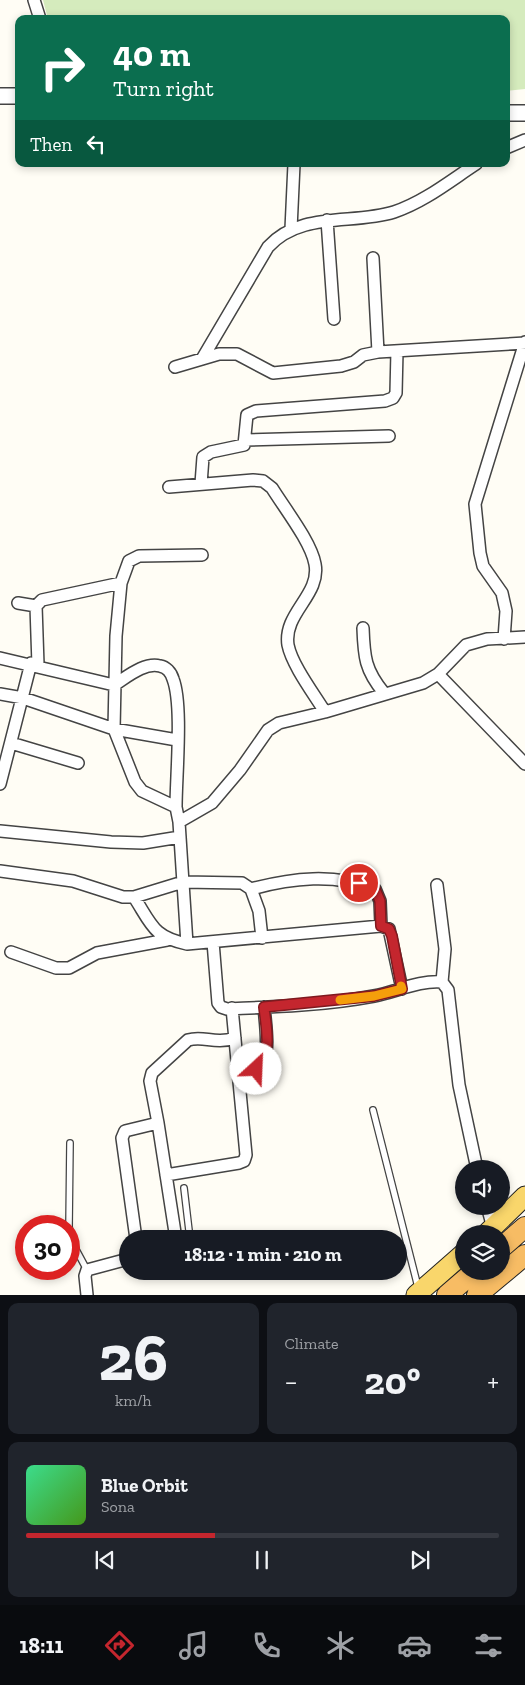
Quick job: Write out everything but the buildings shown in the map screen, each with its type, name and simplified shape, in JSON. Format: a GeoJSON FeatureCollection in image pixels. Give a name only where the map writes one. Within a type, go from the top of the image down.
{"type":"FeatureCollection","features":[{"type":"Feature","properties":{"kind":"highway"},"geometry":{"type":"LineString","coordinates":[[510,1240],[525,1227]]}},
{"type":"Feature","properties":{"kind":"highway"},"geometry":{"type":"LineString","coordinates":[[477,1295],[525,1255]]}},
{"type":"Feature","properties":{"kind":"highway"},"geometry":{"type":"LineString","coordinates":[[447,1295],[464,1280]]}},
{"type":"Feature","properties":{"kind":"main road"},"geometry":{"type":"LineString","coordinates":[[495,1225],[525,1196]]}},
{"type":"Feature","properties":{"kind":"main road"},"geometry":{"type":"LineString","coordinates":[[418,1293],[455,1261]]}},
{"type":"Feature","properties":{"kind":"street"},"geometry":{"type":"LineString","coordinates":[[34,0],[39,15]]}},
{"type":"Feature","properties":{"kind":"street"},"geometry":{"type":"LineString","coordinates":[[0,96],[15,96]]}},
{"type":"Feature","properties":{"kind":"street"},"geometry":{"type":"LineString","coordinates":[[510,113],[525,113]]}},
{"type":"Feature","properties":{"kind":"street"},"geometry":{"type":"LineString","coordinates":[[510,146],[525,140]]}},
{"type":"Feature","properties":{"kind":"street"},"geometry":{"type":"LineString","coordinates":[[291,229],[294,167]]}},
{"type":"Feature","properties":{"kind":"street"},"geometry":{"type":"LineString","coordinates":[[202,359],[268,247],[278,236],[291,229],[327,220],[393,212],[434,193],[472,167]]}},
{"type":"Feature","properties":{"kind":"street"},"geometry":{"type":"LineString","coordinates":[[327,220],[334,319]]}},
{"type":"Feature","properties":{"kind":"street"},"geometry":{"type":"LineString","coordinates":[[374,258],[378,352]]}},
{"type":"Feature","properties":{"kind":"street"},"geometry":{"type":"LineString","coordinates":[[175,367],[220,354],[237,354],[273,373],[341,366],[354,362],[363,355],[378,352],[525,342],[475,504],[483,566],[502,593],[506,611],[504,638]]}},
{"type":"Feature","properties":{"kind":"street"},"geometry":{"type":"LineString","coordinates":[[201,484],[204,457],[211,452],[244,445],[246,415],[256,411],[393,398],[396,393],[397,351]]}},
{"type":"Feature","properties":{"kind":"street"},"geometry":{"type":"LineString","coordinates":[[245,440],[390,436]]}},
{"type":"Feature","properties":{"kind":"street"},"geometry":{"type":"LineString","coordinates":[[169,487],[253,480],[263,481],[272,488],[311,548],[316,566],[315,583],[291,621],[288,645],[295,661],[325,712]]}},
{"type":"Feature","properties":{"kind":"street"},"geometry":{"type":"LineString","coordinates":[[176,807],[142,791],[135,782],[114,729],[114,685],[121,583],[129,561],[139,556],[202,555]]}},
{"type":"Feature","properties":{"kind":"street"},"geometry":{"type":"LineString","coordinates":[[0,784],[34,664],[36,606],[42,600],[121,583]]}},
{"type":"Feature","properties":{"kind":"street"},"geometry":{"type":"LineString","coordinates":[[18,603],[36,606]]}},
{"type":"Feature","properties":{"kind":"street"},"geometry":{"type":"LineString","coordinates":[[363,628],[364,657],[371,677],[384,693]]}},
{"type":"Feature","properties":{"kind":"street"},"geometry":{"type":"LineString","coordinates":[[179,822],[212,803],[240,770],[268,730],[292,719],[325,712],[409,687],[438,674],[466,645],[487,639],[525,637]]}},
{"type":"Feature","properties":{"kind":"street"},"geometry":{"type":"LineString","coordinates":[[0,658],[34,664],[114,685],[144,667],[159,665],[167,669],[173,679],[177,706],[176,807],[179,822],[187,944]]}},
{"type":"Feature","properties":{"kind":"street"},"geometry":{"type":"LineString","coordinates":[[438,674],[525,764]]}},
{"type":"Feature","properties":{"kind":"street"},"geometry":{"type":"LineString","coordinates":[[0,694],[23,698],[114,729],[177,740]]}},
{"type":"Feature","properties":{"kind":"street"},"geometry":{"type":"LineString","coordinates":[[11,742],[78,763]]}},
{"type":"Feature","properties":{"kind":"street"},"geometry":{"type":"LineString","coordinates":[[0,831],[111,842],[143,843],[180,837]]}},
{"type":"Feature","properties":{"kind":"street"},"geometry":{"type":"LineString","coordinates":[[0,870],[73,881],[111,894],[134,897],[183,882],[242,883],[251,889],[259,911],[262,938]]}},
{"type":"Feature","properties":{"kind":"street"},"geometry":{"type":"LineString","coordinates":[[251,889],[305,878],[359,883],[375,889],[380,901],[381,926]]}},
{"type":"Feature","properties":{"kind":"street"},"geometry":{"type":"LineString","coordinates":[[437,886],[445,949],[442,982],[448,990],[459,1085],[476,1160]]}},
{"type":"Feature","properties":{"kind":"street"},"geometry":{"type":"LineString","coordinates":[[134,897],[156,931],[167,940]]}},
{"type":"Feature","properties":{"kind":"street"},"geometry":{"type":"LineString","coordinates":[[11,952],[56,968],[68,968],[106,950],[167,940],[187,944],[381,926],[389,929],[392,936],[402,989]]}},
{"type":"Feature","properties":{"kind":"street"},"geometry":{"type":"LineString","coordinates":[[213,942],[218,1002],[221,1007],[264,1007],[374,996],[432,981],[442,982]]}},
{"type":"Feature","properties":{"kind":"street"},"geometry":{"type":"LineString","coordinates":[[239,1075],[256,1069],[264,1062],[267,1051],[264,1007]]}},
{"type":"Feature","properties":{"kind":"street"},"geometry":{"type":"LineString","coordinates":[[166,1175],[244,1160],[246,1155],[232,1008]]}},
{"type":"Feature","properties":{"kind":"street"},"geometry":{"type":"LineString","coordinates":[[175,1230],[150,1082],[152,1073],[188,1040],[195,1038],[216,1042],[235,1038]]}},
{"type":"Feature","properties":{"kind":"street"},"geometry":{"type":"LineString","coordinates":[[135,1230],[122,1138],[125,1131],[132,1128],[158,1123]]}},
{"type":"Feature","properties":{"kind":"street"},"geometry":{"type":"LineString","coordinates":[[88,1295],[85,1276],[87,1270],[119,1261]]}},
{"type":"Feature","properties":{"kind":"lane"},"geometry":{"type":"LineString","coordinates":[[373,1110],[418,1293]]}},
{"type":"Feature","properties":{"kind":"lane"},"geometry":{"type":"LineString","coordinates":[[70,1143],[69,1227],[73,1244],[87,1270]]}},
{"type":"Feature","properties":{"kind":"lane"},"geometry":{"type":"LineString","coordinates":[[184,1188],[189,1230]]}},
{"type":"Feature","properties":{"kind":"green space"},"geometry":{"type":"Polygon","coordinates":[[[43,0],[525,0],[525,89],[510,91],[510,15],[47,15],[43,0]]]}},
{"type":"Feature","properties":{"kind":"slow traffic"},"geometry":{"type":"LineString","coordinates":[[340,1000],[374,996],[402,989],[401,986]]}},
{"type":"Feature","properties":{"kind":"route"},"geometry":{"type":"LineString","coordinates":[[256,1069],[264,1062],[267,1051],[264,1007],[290,1006],[374,996],[402,989],[392,936],[389,929],[381,926],[380,901],[375,889],[359,883]]}}]}
